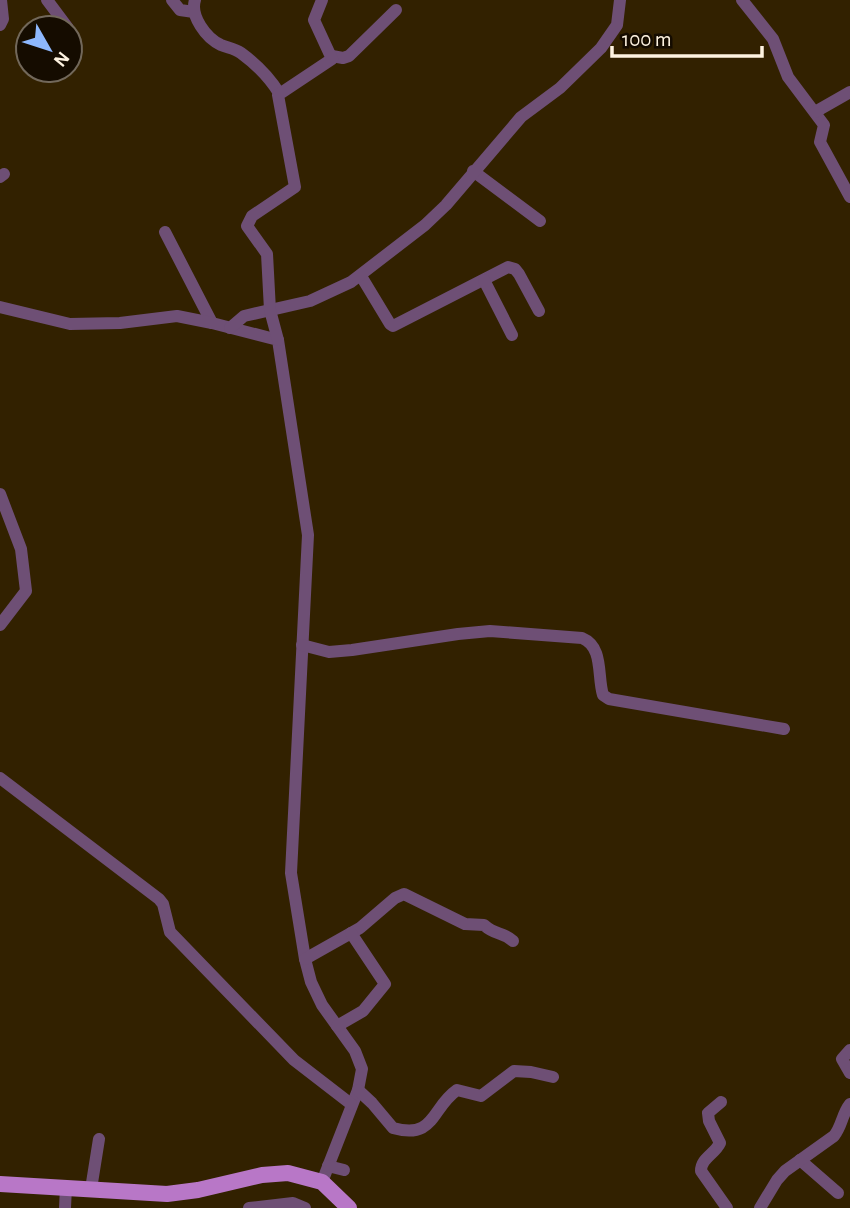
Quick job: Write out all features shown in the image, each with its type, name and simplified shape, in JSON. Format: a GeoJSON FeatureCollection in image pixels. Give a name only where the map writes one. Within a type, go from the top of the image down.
{"type":"FeatureCollection","features":[{"type":"Feature","properties":{"kind":"main road"},"geometry":{"type":"LineString","coordinates":[[0,1184],[182,1193],[262,1175],[288,1173],[322,1182],[349,1208]]}},
{"type":"Feature","properties":{"kind":"street"},"geometry":{"type":"LineString","coordinates":[[0,25],[3,19],[1,0]]}},
{"type":"Feature","properties":{"kind":"street"},"geometry":{"type":"LineString","coordinates":[[172,0],[180,10],[195,6],[209,36],[220,44],[234,48],[270,78],[279,93],[279,111],[295,187],[252,216],[247,226],[267,254],[270,310],[278,341],[309,534],[291,873],[305,959],[317,994],[360,1059],[362,1077],[351,1104],[336,1162],[322,1182]]}},
{"type":"Feature","properties":{"kind":"street"},"geometry":{"type":"LineString","coordinates":[[322,0],[314,20],[332,56]]}},
{"type":"Feature","properties":{"kind":"street"},"geometry":{"type":"LineString","coordinates":[[230,328],[244,316],[316,299],[361,276],[437,215],[521,117],[560,88],[601,48],[617,25],[620,0]]}},
{"type":"Feature","properties":{"kind":"street"},"geometry":{"type":"LineString","coordinates":[[742,0],[773,39],[788,77],[825,127],[820,142],[850,197]]}},
{"type":"Feature","properties":{"kind":"street"},"geometry":{"type":"LineString","coordinates":[[332,56],[343,58],[349,55],[396,10]]}},
{"type":"Feature","properties":{"kind":"street"},"geometry":{"type":"LineString","coordinates":[[279,93],[328,63],[332,56]]}},
{"type":"Feature","properties":{"kind":"street"},"geometry":{"type":"LineString","coordinates":[[815,112],[850,92]]}},
{"type":"Feature","properties":{"kind":"street"},"geometry":{"type":"LineString","coordinates":[[473,171],[540,221]]}},
{"type":"Feature","properties":{"kind":"street"},"geometry":{"type":"LineString","coordinates":[[165,232],[212,323]]}},
{"type":"Feature","properties":{"kind":"street"},"geometry":{"type":"LineString","coordinates":[[361,276],[393,326],[508,267],[515,269],[539,311]]}},
{"type":"Feature","properties":{"kind":"street"},"geometry":{"type":"LineString","coordinates":[[484,279],[512,335]]}},
{"type":"Feature","properties":{"kind":"street"},"geometry":{"type":"LineString","coordinates":[[0,307],[70,324],[120,323],[169,316],[212,323],[278,341]]}},
{"type":"Feature","properties":{"kind":"street"},"geometry":{"type":"LineString","coordinates":[[0,494],[21,549],[26,591],[0,625]]}},
{"type":"Feature","properties":{"kind":"street"},"geometry":{"type":"LineString","coordinates":[[302,645],[329,652],[490,631],[582,638],[590,641],[595,648],[600,687],[603,695],[609,699],[785,729]]}},
{"type":"Feature","properties":{"kind":"street"},"geometry":{"type":"LineString","coordinates":[[0,778],[160,900],[170,932],[294,1060],[351,1104]]}},
{"type":"Feature","properties":{"kind":"street"},"geometry":{"type":"LineString","coordinates":[[305,959],[351,933],[394,898],[404,894],[468,925],[484,925],[491,932],[504,934],[513,941]]}},
{"type":"Feature","properties":{"kind":"street"},"geometry":{"type":"LineString","coordinates":[[337,1026],[363,1011],[385,984],[351,933]]}},
{"type":"Feature","properties":{"kind":"street"},"geometry":{"type":"LineString","coordinates":[[850,1050],[842,1059],[850,1073]]}},
{"type":"Feature","properties":{"kind":"street"},"geometry":{"type":"LineString","coordinates":[[358,1090],[393,1128],[421,1129],[428,1126],[457,1090],[481,1096],[514,1071],[520,1070],[553,1077]]}},
{"type":"Feature","properties":{"kind":"street"},"geometry":{"type":"LineString","coordinates":[[721,1102],[708,1113],[720,1143],[703,1161],[701,1171],[727,1208]]}},
{"type":"Feature","properties":{"kind":"street"},"geometry":{"type":"LineString","coordinates":[[760,1208],[777,1180],[834,1136],[842,1114],[850,1104]]}},
{"type":"Feature","properties":{"kind":"street"},"geometry":{"type":"LineString","coordinates":[[91,1189],[99,1139]]}},
{"type":"Feature","properties":{"kind":"street"},"geometry":{"type":"LineString","coordinates":[[800,1160],[838,1193]]}},
{"type":"Feature","properties":{"kind":"street"},"geometry":{"type":"LineString","coordinates":[[65,1208],[66,1187]]}},
{"type":"Feature","properties":{"kind":"street"},"geometry":{"type":"LineString","coordinates":[[249,1208],[293,1203],[305,1208]]}}]}
